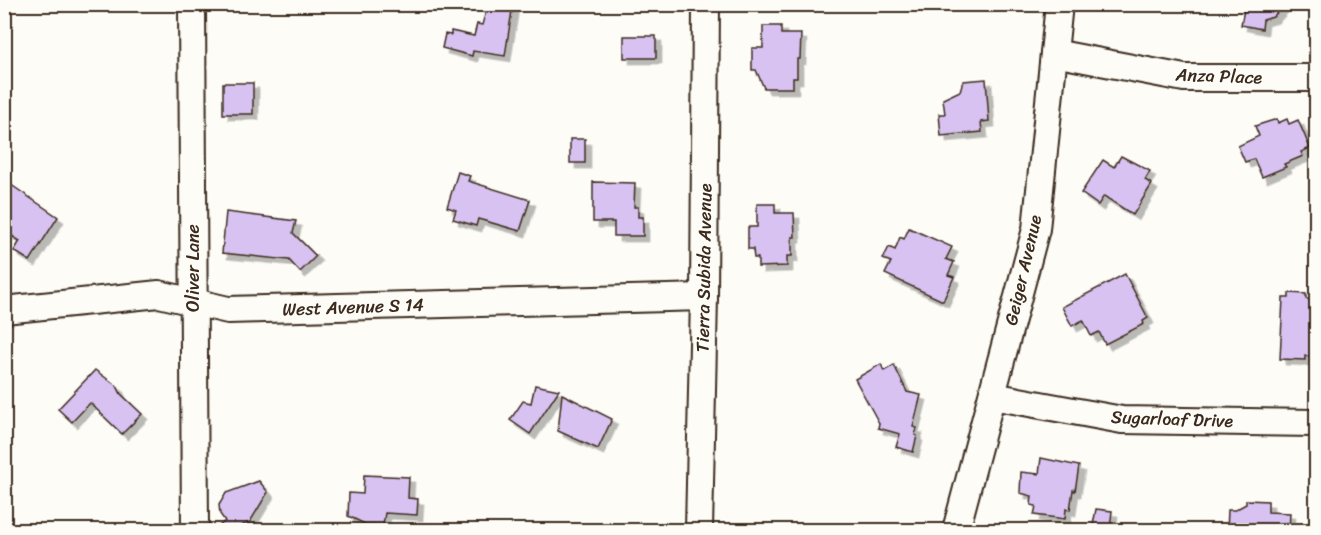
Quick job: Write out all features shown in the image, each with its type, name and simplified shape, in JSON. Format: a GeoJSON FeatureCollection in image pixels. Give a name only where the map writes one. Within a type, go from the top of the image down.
{"type":"FeatureCollection","features":[{"type":"Feature","properties":{"kind":"street","name":"Oliver Lane"},"geometry":{"type":"LineString","coordinates":[[192,4],[195,531]]}},
{"type":"Feature","properties":{"kind":"street","name":"Tierra Subida Avenue"},"geometry":{"type":"LineString","coordinates":[[699,531],[704,297],[706,4]]}},
{"type":"Feature","properties":{"kind":"street","name":"Geiger Avenue"},"geometry":{"type":"LineString","coordinates":[[956,531],[1036,229],[1059,4]]}},
{"type":"Feature","properties":{"kind":"street","name":"Anza Place"},"geometry":{"type":"LineString","coordinates":[[1054,53],[1184,78],[1314,78]]}},
{"type":"Feature","properties":{"kind":"street","name":"West Avenue S 14"},"geometry":{"type":"LineString","coordinates":[[4,310],[159,294],[193,304],[228,310],[704,297]]}},
{"type":"Feature","properties":{"kind":"street","name":"Sugarloaf Drive"},"geometry":{"type":"LineString","coordinates":[[992,396],[1122,420],[1317,423]]}},
{"type":"Feature","properties":{"kind":"building"},"geometry":{"type":"Polygon","coordinates":[[[488,4],[513,4],[505,56],[473,51],[472,56],[442,48],[445,34],[451,35],[451,31],[474,36],[477,24],[482,25],[488,4]]]}},
{"type":"Feature","properties":{"kind":"building"},"geometry":{"type":"Polygon","coordinates":[[[1245,4],[1285,4],[1273,17],[1263,20],[1262,29],[1241,25],[1245,4]]]}},
{"type":"Feature","properties":{"kind":"building"},"geometry":{"type":"Polygon","coordinates":[[[763,26],[781,26],[781,34],[801,34],[800,59],[797,59],[797,78],[793,78],[793,88],[764,88],[756,70],[752,70],[752,48],[763,48],[763,26]]]}},
{"type":"Feature","properties":{"kind":"building"},"geometry":{"type":"Polygon","coordinates":[[[624,36],[656,36],[656,58],[624,58],[624,36]]]}},
{"type":"Feature","properties":{"kind":"building"},"geometry":{"type":"Polygon","coordinates":[[[986,79],[989,121],[981,122],[982,132],[941,136],[939,114],[945,114],[943,99],[960,91],[963,81],[986,79]]]}},
{"type":"Feature","properties":{"kind":"building"},"geometry":{"type":"Polygon","coordinates":[[[223,83],[253,83],[253,114],[223,114],[223,83]]]}},
{"type":"Feature","properties":{"kind":"building"},"geometry":{"type":"Polygon","coordinates":[[[1277,119],[1278,123],[1287,119],[1289,124],[1298,120],[1310,148],[1301,152],[1303,156],[1284,164],[1286,167],[1262,177],[1254,159],[1245,162],[1238,146],[1259,136],[1255,126],[1277,119]]]}},
{"type":"Feature","properties":{"kind":"building"},"geometry":{"type":"Polygon","coordinates":[[[570,139],[585,139],[585,163],[570,163],[570,139]]]}},
{"type":"Feature","properties":{"kind":"building"},"geometry":{"type":"Polygon","coordinates":[[[1121,156],[1150,171],[1145,180],[1152,184],[1133,215],[1104,196],[1098,205],[1081,193],[1103,160],[1114,167],[1121,156]]]}},
{"type":"Feature","properties":{"kind":"building"},"geometry":{"type":"Polygon","coordinates":[[[458,172],[470,176],[468,181],[530,200],[520,231],[478,219],[476,226],[453,219],[456,210],[447,207],[458,172]]]}},
{"type":"Feature","properties":{"kind":"building"},"geometry":{"type":"Polygon","coordinates":[[[4,180],[58,217],[30,261],[14,251],[20,241],[4,231],[4,180]]]}},
{"type":"Feature","properties":{"kind":"building"},"geometry":{"type":"Polygon","coordinates":[[[593,182],[635,183],[634,207],[638,207],[638,217],[643,217],[643,236],[614,236],[614,222],[593,222],[593,182]]]}},
{"type":"Feature","properties":{"kind":"building"},"geometry":{"type":"Polygon","coordinates":[[[757,204],[775,204],[775,213],[794,213],[795,237],[792,237],[792,256],[787,256],[787,266],[758,267],[758,258],[754,258],[753,249],[748,249],[748,227],[757,227],[757,204]]]}},
{"type":"Feature","properties":{"kind":"building"},"geometry":{"type":"Polygon","coordinates":[[[226,212],[296,221],[293,233],[316,256],[300,272],[289,260],[222,253],[226,212]]]}},
{"type":"Feature","properties":{"kind":"building"},"geometry":{"type":"Polygon","coordinates":[[[909,228],[952,247],[946,259],[954,262],[948,275],[954,277],[943,301],[885,274],[891,262],[883,259],[889,247],[895,250],[900,237],[904,239],[909,228]]]}},
{"type":"Feature","properties":{"kind":"building"},"geometry":{"type":"Polygon","coordinates":[[[1125,274],[1148,318],[1143,321],[1144,324],[1105,344],[1099,332],[1091,336],[1083,320],[1072,326],[1062,307],[1125,274]]]}},
{"type":"Feature","properties":{"kind":"building"},"geometry":{"type":"Polygon","coordinates":[[[1289,293],[1306,294],[1306,299],[1317,300],[1317,357],[1305,356],[1305,360],[1280,359],[1283,298],[1289,298],[1289,293]]]}},
{"type":"Feature","properties":{"kind":"building"},"geometry":{"type":"Polygon","coordinates":[[[881,364],[884,371],[894,365],[907,392],[921,395],[913,427],[917,428],[915,435],[917,436],[913,452],[896,447],[900,434],[878,428],[879,423],[855,379],[881,364]]]}},
{"type":"Feature","properties":{"kind":"building"},"geometry":{"type":"Polygon","coordinates":[[[95,370],[117,386],[121,394],[142,414],[122,434],[90,403],[72,422],[58,409],[95,370]]]}},
{"type":"Feature","properties":{"kind":"building"},"geometry":{"type":"Polygon","coordinates":[[[535,385],[559,390],[530,434],[510,420],[523,401],[531,403],[535,385]]]}},
{"type":"Feature","properties":{"kind":"building"},"geometry":{"type":"Polygon","coordinates":[[[562,394],[612,419],[598,449],[558,431],[562,394]]]}},
{"type":"Feature","properties":{"kind":"building"},"geometry":{"type":"Polygon","coordinates":[[[1041,458],[1079,466],[1070,510],[1066,509],[1065,519],[1034,515],[1036,506],[1031,505],[1032,496],[1020,493],[1021,472],[1039,474],[1041,458]]]}},
{"type":"Feature","properties":{"kind":"building"},"geometry":{"type":"Polygon","coordinates":[[[364,475],[409,477],[408,498],[418,499],[417,515],[385,513],[383,525],[365,524],[348,516],[349,493],[363,494],[364,475]]]}},
{"type":"Feature","properties":{"kind":"building"},"geometry":{"type":"Polygon","coordinates":[[[259,481],[268,492],[250,522],[234,529],[219,526],[225,521],[220,514],[219,505],[226,493],[259,481]]]}},
{"type":"Feature","properties":{"kind":"building"},"geometry":{"type":"Polygon","coordinates":[[[1246,500],[1268,501],[1268,512],[1290,513],[1289,531],[1227,531],[1228,510],[1235,510],[1246,504],[1246,500]]]}},
{"type":"Feature","properties":{"kind":"building"},"geometry":{"type":"Polygon","coordinates":[[[1096,509],[1112,511],[1110,528],[1093,525],[1096,509]]]}}]}
